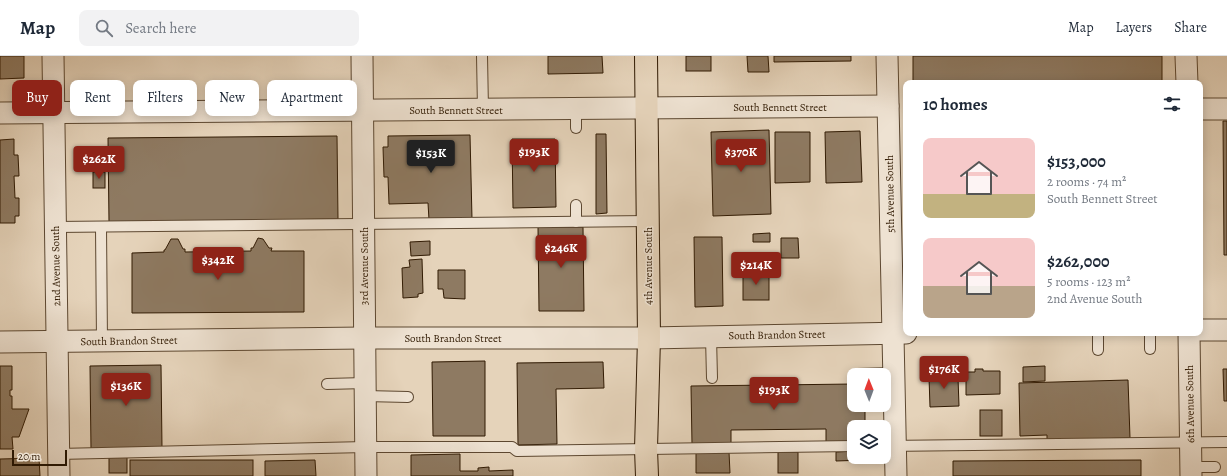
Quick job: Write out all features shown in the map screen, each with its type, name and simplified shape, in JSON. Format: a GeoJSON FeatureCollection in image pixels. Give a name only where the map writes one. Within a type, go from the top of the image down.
{"type":"FeatureCollection","features":[{"type":"Feature","properties":{"kind":"main road","name":"4th Avenue South"},"geometry":{"type":"LineString","coordinates":[[646,56],[649,338],[646,449],[647,476]]}},
{"type":"Feature","properties":{"kind":"street","name":"2nd Avenue South"},"geometry":{"type":"LineString","coordinates":[[52,56],[52,80]]}},
{"type":"Feature","properties":{"kind":"street","name":"3rd Avenue South"},"geometry":{"type":"LineString","coordinates":[[362,56],[366,476]]}},
{"type":"Feature","properties":{"kind":"street","name":"5th Avenue South"},"geometry":{"type":"LineString","coordinates":[[887,56],[888,106],[900,333],[894,373],[891,428]]}},
{"type":"Feature","properties":{"kind":"street"},"geometry":{"type":"LineString","coordinates":[[1186,56],[1186,80]]}},
{"type":"Feature","properties":{"kind":"street","name":"South Bennett Street"},"geometry":{"type":"LineString","coordinates":[[62,113],[483,109],[576,118],[646,108],[888,106]]}},
{"type":"Feature","properties":{"kind":"street"},"geometry":{"type":"LineString","coordinates":[[1203,109],[1227,109]]}},
{"type":"Feature","properties":{"kind":"street","name":"South Bennett Street"},"geometry":{"type":"LineString","coordinates":[[0,113],[12,113]]}},
{"type":"Feature","properties":{"kind":"street","name":"2nd Avenue South"},"geometry":{"type":"LineString","coordinates":[[53,116],[59,476]]}},
{"type":"Feature","properties":{"kind":"street"},"geometry":{"type":"LineString","coordinates":[[1203,330],[1227,330]]}},
{"type":"Feature","properties":{"kind":"street","name":"South Brandon Street"},"geometry":{"type":"LineString","coordinates":[[0,342],[364,338],[649,338],[900,333]]}},
{"type":"Feature","properties":{"kind":"street","name":"6th Avenue South"},"geometry":{"type":"LineString","coordinates":[[1189,336],[1191,472]]}},
{"type":"Feature","properties":{"kind":"street","name":"5th Avenue South"},"geometry":{"type":"LineString","coordinates":[[891,451],[896,476]]}},
{"type":"Feature","properties":{"kind":"lane"},"geometry":{"type":"LineString","coordinates":[[482,56],[483,109]]}},
{"type":"Feature","properties":{"kind":"lane"},"geometry":{"type":"LineString","coordinates":[[576,206],[576,222]]}},
{"type":"Feature","properties":{"kind":"lane"},"geometry":{"type":"LineString","coordinates":[[55,227],[648,221]]}},
{"type":"Feature","properties":{"kind":"lane"},"geometry":{"type":"LineString","coordinates":[[101,227],[102,341]]}},
{"type":"Feature","properties":{"kind":"lane"},"geometry":{"type":"LineString","coordinates":[[710,336],[712,378]]}},
{"type":"Feature","properties":{"kind":"lane"},"geometry":{"type":"LineString","coordinates":[[1098,336],[1098,350]]}},
{"type":"Feature","properties":{"kind":"lane"},"geometry":{"type":"LineString","coordinates":[[1150,336],[1150,349]]}},
{"type":"Feature","properties":{"kind":"lane"},"geometry":{"type":"LineString","coordinates":[[327,384],[408,397]]}},
{"type":"Feature","properties":{"kind":"lane"},"geometry":{"type":"LineString","coordinates":[[891,446],[1227,442]]}},
{"type":"Feature","properties":{"kind":"lane"},"geometry":{"type":"LineString","coordinates":[[58,454],[366,447],[512,447],[517,451],[847,446]]}},
{"type":"Feature","properties":{"kind":"lane"},"geometry":{"type":"LineString","coordinates":[[1191,472],[1215,467]]}},
{"type":"Feature","properties":{"kind":"building"},"geometry":{"type":"Polygon","coordinates":[[[0,56],[24,56],[24,78],[0,79],[0,56]]]}},
{"type":"Feature","properties":{"kind":"building"},"geometry":{"type":"Polygon","coordinates":[[[548,56],[602,56],[603,73],[548,74],[548,56]]]}},
{"type":"Feature","properties":{"kind":"building"},"geometry":{"type":"Polygon","coordinates":[[[686,56],[711,56],[711,71],[686,71],[686,56]]]}},
{"type":"Feature","properties":{"kind":"building"},"geometry":{"type":"Polygon","coordinates":[[[747,56],[768,56],[769,72],[748,72],[747,56]]]}},
{"type":"Feature","properties":{"kind":"building"},"geometry":{"type":"Polygon","coordinates":[[[774,56],[851,56],[851,61],[774,62],[774,56]]]}},
{"type":"Feature","properties":{"kind":"building"},"geometry":{"type":"Polygon","coordinates":[[[913,56],[1162,56],[1162,80],[913,80],[913,56]]]}},
{"type":"Feature","properties":{"kind":"building"},"geometry":{"type":"Polygon","coordinates":[[[1223,121],[1227,121],[1227,255],[1224,255],[1223,121]]]}},
{"type":"Feature","properties":{"kind":"building"},"geometry":{"type":"Polygon","coordinates":[[[769,130],[771,214],[713,216],[711,132],[769,130]]]}},
{"type":"Feature","properties":{"kind":"building"},"geometry":{"type":"Polygon","coordinates":[[[860,131],[862,182],[826,183],[825,132],[860,131]]]}},
{"type":"Feature","properties":{"kind":"building"},"geometry":{"type":"Polygon","coordinates":[[[775,132],[810,132],[810,182],[775,183],[775,132]]]}},
{"type":"Feature","properties":{"kind":"building"},"geometry":{"type":"Polygon","coordinates":[[[596,134],[606,134],[607,213],[596,214],[596,134]]]}},
{"type":"Feature","properties":{"kind":"building"},"geometry":{"type":"Polygon","coordinates":[[[470,135],[472,219],[429,220],[428,203],[389,204],[388,177],[384,177],[383,147],[388,147],[388,136],[470,135]]]}},
{"type":"Feature","properties":{"kind":"building"},"geometry":{"type":"Polygon","coordinates":[[[337,136],[338,219],[109,222],[108,138],[337,136]]]}},
{"type":"Feature","properties":{"kind":"building"},"geometry":{"type":"Polygon","coordinates":[[[14,139],[14,155],[18,155],[19,176],[14,176],[15,198],[19,198],[19,216],[15,216],[15,223],[0,223],[0,140],[14,139]]]}},
{"type":"Feature","properties":{"kind":"building"},"geometry":{"type":"Polygon","coordinates":[[[512,139],[555,139],[556,207],[513,208],[512,139]]]}},
{"type":"Feature","properties":{"kind":"building"},"geometry":{"type":"Polygon","coordinates":[[[93,172],[105,172],[105,188],[93,188],[93,172]]]}},
{"type":"Feature","properties":{"kind":"building"},"geometry":{"type":"Polygon","coordinates":[[[538,227],[583,227],[584,311],[539,311],[538,227]]]}},
{"type":"Feature","properties":{"kind":"building"},"geometry":{"type":"Polygon","coordinates":[[[770,233],[770,242],[753,242],[753,234],[770,233]]]}},
{"type":"Feature","properties":{"kind":"building"},"geometry":{"type":"Polygon","coordinates":[[[694,237],[722,237],[723,306],[695,307],[694,237]]]}},
{"type":"Feature","properties":{"kind":"building"},"geometry":{"type":"Polygon","coordinates":[[[258,238],[263,239],[269,248],[272,248],[271,251],[304,251],[304,312],[132,313],[132,253],[164,252],[171,239],[178,239],[183,249],[185,249],[185,252],[251,251],[251,248],[253,248],[258,238]]]}},
{"type":"Feature","properties":{"kind":"building"},"geometry":{"type":"Polygon","coordinates":[[[781,238],[798,238],[799,258],[781,258],[781,238]]]}},
{"type":"Feature","properties":{"kind":"building"},"geometry":{"type":"Polygon","coordinates":[[[430,241],[430,255],[411,256],[410,242],[430,241]]]}},
{"type":"Feature","properties":{"kind":"building"},"geometry":{"type":"Polygon","coordinates":[[[422,259],[423,293],[418,294],[418,297],[403,298],[402,268],[410,267],[409,260],[422,259]]]}},
{"type":"Feature","properties":{"kind":"building"},"geometry":{"type":"Polygon","coordinates":[[[438,270],[465,270],[465,299],[444,298],[443,289],[438,289],[438,270]]]}},
{"type":"Feature","properties":{"kind":"building"},"geometry":{"type":"Polygon","coordinates":[[[743,272],[769,272],[769,300],[743,300],[743,272]]]}},
{"type":"Feature","properties":{"kind":"building"},"geometry":{"type":"Polygon","coordinates":[[[485,361],[485,436],[433,436],[432,362],[485,361]]]}},
{"type":"Feature","properties":{"kind":"building"},"geometry":{"type":"Polygon","coordinates":[[[603,362],[604,388],[556,389],[557,444],[518,445],[517,363],[603,362]]]}},
{"type":"Feature","properties":{"kind":"building"},"geometry":{"type":"Polygon","coordinates":[[[161,365],[162,448],[91,449],[90,366],[161,365]]]}},
{"type":"Feature","properties":{"kind":"building"},"geometry":{"type":"Polygon","coordinates":[[[0,366],[12,366],[12,390],[10,390],[10,396],[12,396],[12,409],[29,409],[19,437],[12,437],[13,449],[0,449],[0,366]]]}},
{"type":"Feature","properties":{"kind":"building"},"geometry":{"type":"Polygon","coordinates":[[[1045,366],[1045,381],[1023,382],[1023,367],[1045,366]]]}},
{"type":"Feature","properties":{"kind":"building"},"geometry":{"type":"Polygon","coordinates":[[[975,369],[983,369],[983,371],[1000,371],[1000,394],[966,395],[966,372],[975,372],[975,369]]]}},
{"type":"Feature","properties":{"kind":"building"},"geometry":{"type":"Polygon","coordinates":[[[1223,369],[1227,369],[1227,401],[1224,401],[1223,369]]]}},
{"type":"Feature","properties":{"kind":"building"},"geometry":{"type":"Polygon","coordinates":[[[957,372],[959,406],[930,407],[929,377],[931,377],[931,373],[957,372]]]}},
{"type":"Feature","properties":{"kind":"building"},"geometry":{"type":"Polygon","coordinates":[[[1128,380],[1130,438],[1047,440],[1047,435],[1020,436],[1019,383],[1128,380]]]}},
{"type":"Feature","properties":{"kind":"building"},"geometry":{"type":"Polygon","coordinates":[[[847,384],[847,412],[865,412],[865,420],[847,420],[847,442],[826,442],[826,429],[731,430],[731,444],[692,444],[691,386],[847,384]]]}},
{"type":"Feature","properties":{"kind":"building"},"geometry":{"type":"Polygon","coordinates":[[[980,410],[1002,410],[1002,436],[980,436],[980,410]]]}},
{"type":"Feature","properties":{"kind":"building"},"geometry":{"type":"Polygon","coordinates":[[[847,451],[847,461],[836,461],[836,452],[847,451]]]}},
{"type":"Feature","properties":{"kind":"building"},"geometry":{"type":"Polygon","coordinates":[[[696,452],[729,452],[730,473],[696,473],[696,452]]]}},
{"type":"Feature","properties":{"kind":"building"},"geometry":{"type":"Polygon","coordinates":[[[778,452],[798,452],[798,473],[778,473],[778,452]]]}},
{"type":"Feature","properties":{"kind":"building"},"geometry":{"type":"Polygon","coordinates":[[[460,454],[460,471],[478,471],[478,468],[489,467],[489,471],[513,470],[513,476],[411,476],[411,455],[460,454]]]}},
{"type":"Feature","properties":{"kind":"building"},"geometry":{"type":"Polygon","coordinates":[[[109,457],[127,457],[127,473],[109,473],[109,457]]]}},
{"type":"Feature","properties":{"kind":"building"},"geometry":{"type":"Polygon","coordinates":[[[39,458],[40,476],[0,476],[0,459],[39,458]]]}},
{"type":"Feature","properties":{"kind":"building"},"geometry":{"type":"Polygon","coordinates":[[[130,460],[253,460],[253,476],[130,476],[130,460]]]}},
{"type":"Feature","properties":{"kind":"building"},"geometry":{"type":"Polygon","coordinates":[[[315,460],[316,476],[265,476],[265,461],[315,460]]]}},
{"type":"Feature","properties":{"kind":"building"},"geometry":{"type":"Polygon","coordinates":[[[1141,460],[1141,476],[953,476],[953,461],[1141,460]]]}}]}
